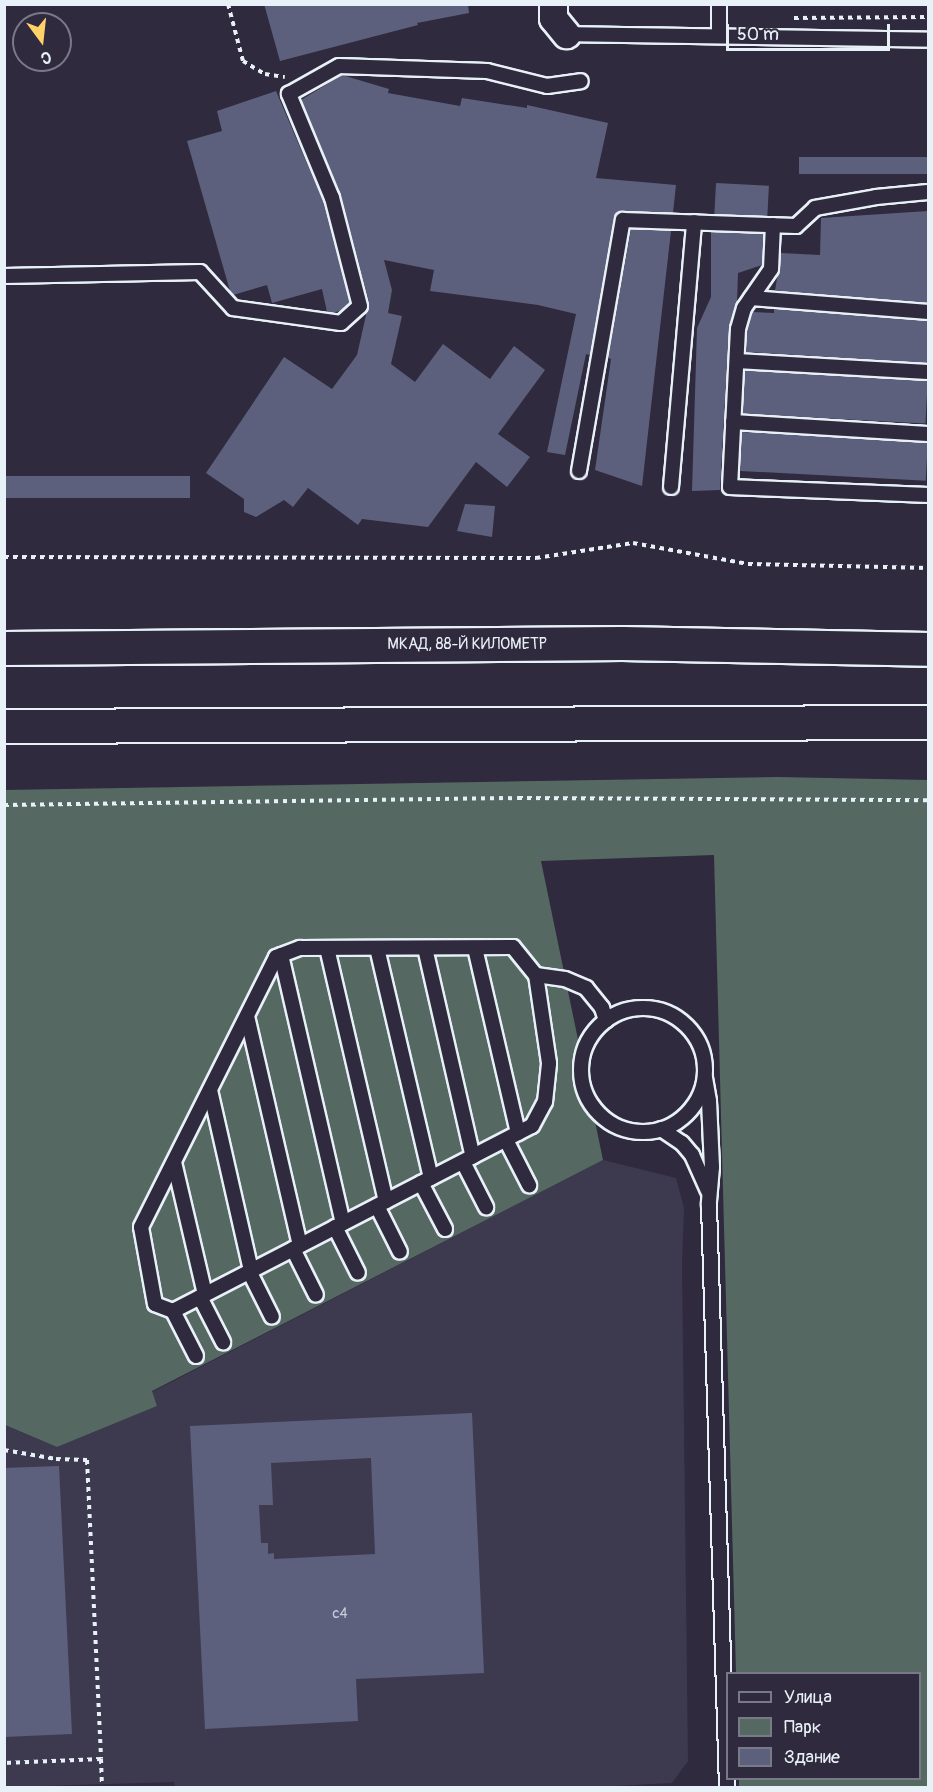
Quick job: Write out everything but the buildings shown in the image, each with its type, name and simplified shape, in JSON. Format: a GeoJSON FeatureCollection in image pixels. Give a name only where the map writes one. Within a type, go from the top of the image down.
{"type":"FeatureCollection","features":[{"type":"Feature","properties":{"kind":"highway","name":"МКАД, 88-Й КИЛОМЕТР"},"geometry":{"type":"LineString","coordinates":[[4,648],[622,643],[928,649]]}},
{"type":"Feature","properties":{"kind":"highway"},"geometry":{"type":"LineString","coordinates":[[4,726],[928,722]]}},
{"type":"Feature","properties":{"kind":"street"},"geometry":{"type":"LineString","coordinates":[[553,4],[553,18],[566,34]]}},
{"type":"Feature","properties":{"kind":"lane"},"geometry":{"type":"LineString","coordinates":[[719,4],[719,36]]}},
{"type":"Feature","properties":{"kind":"lane"},"geometry":{"type":"LineString","coordinates":[[566,34],[928,40]]}},
{"type":"Feature","properties":{"kind":"lane"},"geometry":{"type":"LineString","coordinates":[[4,276],[200,272],[233,308],[341,323],[360,306],[332,198],[289,94],[339,66],[487,71],[547,86],[581,81]]}},
{"type":"Feature","properties":{"kind":"lane"},"geometry":{"type":"LineString","coordinates":[[579,471],[623,220],[795,226],[815,208],[876,197],[928,192]]}},
{"type":"Feature","properties":{"kind":"lane"},"geometry":{"type":"LineString","coordinates":[[671,487],[694,222]]}},
{"type":"Feature","properties":{"kind":"lane"},"geometry":{"type":"LineString","coordinates":[[773,225],[771,269],[744,308],[738,329],[730,487],[928,495]]}},
{"type":"Feature","properties":{"kind":"lane"},"geometry":{"type":"LineString","coordinates":[[751,298],[928,312]]}},
{"type":"Feature","properties":{"kind":"lane"},"geometry":{"type":"LineString","coordinates":[[737,361],[928,372]]}},
{"type":"Feature","properties":{"kind":"lane"},"geometry":{"type":"LineString","coordinates":[[733,422],[928,434]]}},
{"type":"Feature","properties":{"kind":"lane"},"geometry":{"type":"LineString","coordinates":[[173,1311],[532,1126],[545,1102],[549,1063],[536,975],[513,947],[300,948],[276,957],[141,1227],[155,1304],[173,1311],[196,1356]]}},
{"type":"Feature","properties":{"kind":"lane"},"geometry":{"type":"LineString","coordinates":[[327,948],[381,1204],[400,1252]]}},
{"type":"Feature","properties":{"kind":"lane"},"geometry":{"type":"LineString","coordinates":[[378,948],[426,1181],[444,1229]]}},
{"type":"Feature","properties":{"kind":"lane"},"geometry":{"type":"LineString","coordinates":[[425,948],[468,1159],[486,1207]]}},
{"type":"Feature","properties":{"kind":"lane"},"geometry":{"type":"LineString","coordinates":[[475,948],[512,1137],[530,1185]]}},
{"type":"Feature","properties":{"kind":"lane"},"geometry":{"type":"LineString","coordinates":[[281,955],[339,1225],[358,1273]]}},
{"type":"Feature","properties":{"kind":"lane"},"geometry":{"type":"LineString","coordinates":[[536,975],[565,979],[586,988],[602,1008],[606,1020]]}},
{"type":"Feature","properties":{"kind":"lane"},"geometry":{"type":"LineString","coordinates":[[705,1078],[698,1098],[686,1115],[661,1129],[641,1132],[621,1128],[603,1117],[589,1102],[580,1075],[581,1061],[591,1035],[606,1020],[624,1011],[637,1008],[651,1008],[677,1018],[688,1027],[702,1050],[709,1101],[712,1167],[709,1205],[726,1756]]}},
{"type":"Feature","properties":{"kind":"lane"},"geometry":{"type":"LineString","coordinates":[[247,1016],[296,1247],[316,1294]]}},
{"type":"Feature","properties":{"kind":"lane"},"geometry":{"type":"LineString","coordinates":[[210,1090],[250,1271],[272,1317]]}},
{"type":"Feature","properties":{"kind":"lane"},"geometry":{"type":"LineString","coordinates":[[661,1129],[682,1143],[692,1155],[704,1178],[709,1205]]}},
{"type":"Feature","properties":{"kind":"lane"},"geometry":{"type":"LineString","coordinates":[[174,1161],[202,1295],[223,1342]]}},
{"type":"Feature","properties":{"kind":"path"},"geometry":{"type":"LineString","coordinates":[[228,4],[243,61],[265,74],[293,78]]}},
{"type":"Feature","properties":{"kind":"path"},"geometry":{"type":"LineString","coordinates":[[4,557],[536,558],[633,543],[748,564],[928,568]]}},
{"type":"Feature","properties":{"kind":"path"},"geometry":{"type":"LineString","coordinates":[[4,805],[518,798],[928,801]]}},
{"type":"Feature","properties":{"kind":"path"},"geometry":{"type":"LineString","coordinates":[[4,1450],[56,1459],[87,1460],[102,1788]]}},
{"type":"Feature","properties":{"kind":"path"},"geometry":{"type":"LineString","coordinates":[[4,1763],[101,1759]]}},
{"type":"Feature","properties":{"kind":"shaded area"},"geometry":{"type":"Polygon","coordinates":[[[603,1160],[676,1178],[684,1208],[682,1265],[688,1761],[672,1783],[594,1787],[175,1788],[174,1782],[5,1787],[4,1425],[57,1447],[157,1406],[152,1392],[603,1160]]]}},
{"type":"Feature","properties":{"kind":"green space"},"geometry":{"type":"Polygon","coordinates":[[[778,777],[928,780],[928,1787],[739,1787],[739,1780],[921,1780],[921,1672],[736,1672],[714,855],[541,861],[603,1160],[152,1391],[157,1406],[57,1447],[5,1425],[4,790],[778,777]]]}}]}
